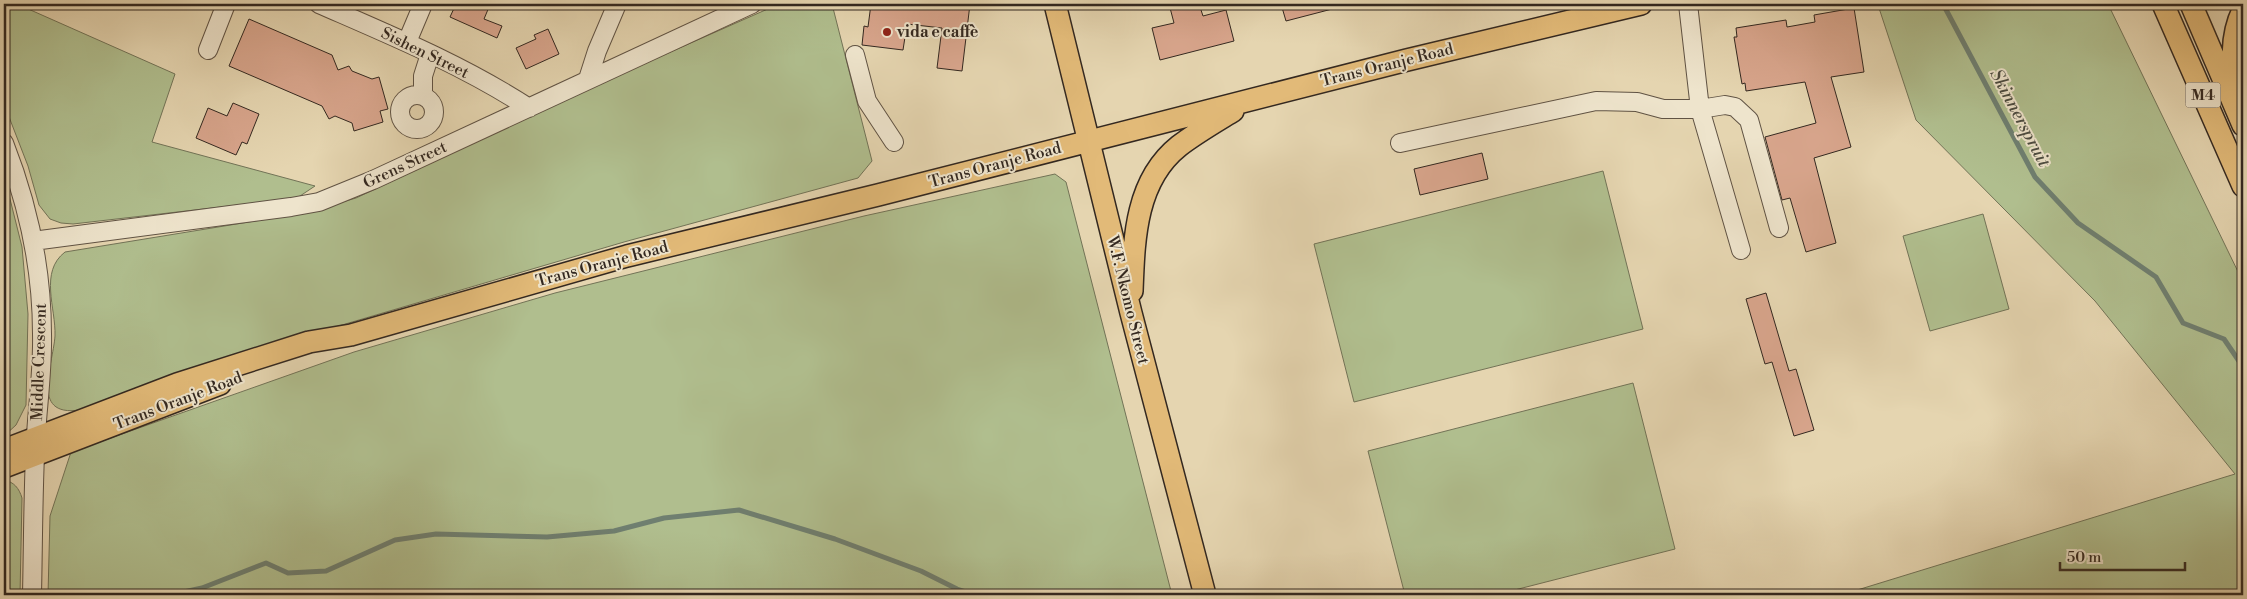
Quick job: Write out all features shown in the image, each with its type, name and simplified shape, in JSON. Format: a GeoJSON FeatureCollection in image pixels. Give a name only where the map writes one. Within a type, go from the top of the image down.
{"type":"FeatureCollection","features":[{"type":"Feature","properties":{"kind":"main road","name":"W.F. Nkomo Street"},"geometry":{"type":"LineString","coordinates":[[1054,4],[1087,141],[1205,595]]}},
{"type":"Feature","properties":{"kind":"main road","name":"Trans Oranje Road"},"geometry":{"type":"LineString","coordinates":[[4,467],[35,447],[196,378],[309,342],[351,335],[627,256],[1641,4]]}},
{"type":"Feature","properties":{"kind":"main road","name":"M4"},"geometry":{"type":"LineString","coordinates":[[2163,4],[2243,186]]}},
{"type":"Feature","properties":{"kind":"main road","name":"M4"},"geometry":{"type":"LineString","coordinates":[[2191,4],[2243,125]]}},
{"type":"Feature","properties":{"kind":"main road"},"geometry":{"type":"LineString","coordinates":[[2243,10],[2236,28],[2233,58],[2243,115]]}},
{"type":"Feature","properties":{"kind":"main road"},"geometry":{"type":"LineString","coordinates":[[1131,313],[1134,246],[1139,212],[1149,185],[1159,167],[1177,148],[1198,132],[1255,99]]}},
{"type":"Feature","properties":{"kind":"main road","name":"Trans Oranje Road"},"geometry":{"type":"LineString","coordinates":[[4,450],[35,447]]}},
{"type":"Feature","properties":{"kind":"street"},"geometry":{"type":"LineString","coordinates":[[208,50],[226,4]]}},
{"type":"Feature","properties":{"kind":"street","name":"Sishen Street"},"geometry":{"type":"LineString","coordinates":[[319,4],[407,42],[486,82],[529,108]]}},
{"type":"Feature","properties":{"kind":"street"},"geometry":{"type":"LineString","coordinates":[[407,42],[423,4]]}},
{"type":"Feature","properties":{"kind":"street"},"geometry":{"type":"LineString","coordinates":[[588,79],[597,51],[617,4]]}},
{"type":"Feature","properties":{"kind":"street","name":"Grens Street"},"geometry":{"type":"LineString","coordinates":[[33,241],[318,202],[373,180],[752,4]]}},
{"type":"Feature","properties":{"kind":"street"},"geometry":{"type":"LineString","coordinates":[[1688,4],[1700,109],[1740,250]]}},
{"type":"Feature","properties":{"kind":"street"},"geometry":{"type":"LineString","coordinates":[[423,96],[423,76],[430,54]]}},
{"type":"Feature","properties":{"kind":"street"},"geometry":{"type":"LineString","coordinates":[[855,55],[868,101],[894,142]]}},
{"type":"Feature","properties":{"kind":"street"},"geometry":{"type":"LineString","coordinates":[[1400,143],[1596,101],[1619,100],[1637,102],[1663,109],[1700,109],[1725,105],[1735,107],[1749,120],[1779,228]]}},
{"type":"Feature","properties":{"kind":"street","name":"Middle Crescent"},"geometry":{"type":"LineString","coordinates":[[4,143],[21,188],[33,241],[41,292],[40,407],[35,447],[32,595]]}},
{"type":"Feature","properties":{"kind":"green space"},"geometry":{"type":"Polygon","coordinates":[[[4,4],[17,4],[175,74],[152,142],[315,186],[297,198],[273,201],[73,224],[61,223],[50,219],[39,205],[28,166],[4,104],[4,4]]]}},
{"type":"Feature","properties":{"kind":"green space"},"geometry":{"type":"Polygon","coordinates":[[[779,4],[832,4],[872,161],[858,178],[624,242],[257,350],[85,409],[67,411],[56,407],[50,399],[48,388],[49,375],[55,336],[51,280],[57,260],[65,252],[304,213],[356,198],[643,64],[779,4]]]}},
{"type":"Feature","properties":{"kind":"green space"},"geometry":{"type":"Polygon","coordinates":[[[2108,4],[2243,282],[2243,595],[1841,595],[2235,474],[2095,301],[1916,120],[1878,5],[2108,4]]]}},
{"type":"Feature","properties":{"kind":"green space"},"geometry":{"type":"Polygon","coordinates":[[[1603,171],[1643,329],[1354,402],[1314,244],[1603,171]]]}},
{"type":"Feature","properties":{"kind":"green space"},"geometry":{"type":"Polygon","coordinates":[[[1055,174],[1066,182],[1172,595],[48,595],[50,516],[71,452],[354,352],[555,293],[864,216],[1055,174]]]}},
{"type":"Feature","properties":{"kind":"green space"},"geometry":{"type":"Polygon","coordinates":[[[4,175],[22,247],[28,314],[26,405],[16,425],[4,436],[4,175]]]}},
{"type":"Feature","properties":{"kind":"green space"},"geometry":{"type":"Polygon","coordinates":[[[1983,214],[2009,309],[1930,331],[1903,236],[1983,214]]]}},
{"type":"Feature","properties":{"kind":"green space"},"geometry":{"type":"Polygon","coordinates":[[[1633,383],[1675,549],[1495,595],[1405,595],[1368,451],[1633,383]]]}},
{"type":"Feature","properties":{"kind":"green space"},"geometry":{"type":"Polygon","coordinates":[[[4,480],[16,486],[22,498],[20,595],[4,595],[4,480]]]}},
{"type":"Feature","properties":{"kind":"building"},"geometry":{"type":"Polygon","coordinates":[[[456,4],[482,4],[489,7],[484,19],[502,26],[497,38],[450,17],[456,4]]]}},
{"type":"Feature","properties":{"kind":"building"},"geometry":{"type":"Polygon","coordinates":[[[871,4],[970,4],[962,71],[937,68],[942,28],[907,24],[903,50],[862,45],[864,26],[868,27],[871,4]]]}},
{"type":"Feature","properties":{"kind":"building"},"geometry":{"type":"Polygon","coordinates":[[[1169,4],[1199,4],[1203,16],[1226,10],[1234,41],[1160,60],[1152,28],[1174,23],[1169,4]]]}},
{"type":"Feature","properties":{"kind":"building"},"geometry":{"type":"Polygon","coordinates":[[[1281,4],[1336,4],[1336,8],[1286,21],[1281,4]]]}},
{"type":"Feature","properties":{"kind":"building"},"geometry":{"type":"Polygon","coordinates":[[[1854,8],[1864,72],[1831,77],[1851,147],[1814,158],[1836,243],[1806,252],[1790,198],[1782,200],[1765,137],[1816,123],[1805,82],[1746,91],[1745,83],[1742,84],[1734,37],[1737,37],[1736,28],[1786,20],[1787,27],[1815,22],[1814,15],[1854,8]]]}},
{"type":"Feature","properties":{"kind":"building"},"geometry":{"type":"Polygon","coordinates":[[[249,19],[332,55],[338,70],[349,66],[352,71],[372,79],[379,77],[388,109],[380,111],[383,122],[354,131],[352,123],[335,116],[329,119],[322,106],[229,66],[249,19]]]}},
{"type":"Feature","properties":{"kind":"building"},"geometry":{"type":"Polygon","coordinates":[[[548,29],[559,54],[526,69],[516,48],[536,39],[534,35],[548,29]]]}},
{"type":"Feature","properties":{"kind":"building"},"geometry":{"type":"Polygon","coordinates":[[[233,103],[259,114],[247,144],[242,142],[236,155],[196,138],[208,108],[227,116],[233,103]]]}},
{"type":"Feature","properties":{"kind":"building"},"geometry":{"type":"Polygon","coordinates":[[[1482,153],[1488,179],[1420,195],[1414,169],[1482,153]]]}},
{"type":"Feature","properties":{"kind":"building"},"geometry":{"type":"Polygon","coordinates":[[[1766,293],[1789,371],[1796,369],[1814,430],[1794,436],[1772,362],[1765,364],[1746,299],[1766,293]]]}},
{"type":"Feature","properties":{"kind":"waterway","name":"Skinnerspruit"},"geometry":{"type":"LineString","coordinates":[[1943,4],[2035,177],[2078,223],[2156,277],[2183,323],[2224,339],[2243,367]]}},
{"type":"Feature","properties":{"kind":"waterway"},"geometry":{"type":"LineString","coordinates":[[170,595],[202,588],[266,563],[288,573],[326,571],[395,540],[436,534],[547,537],[614,531],[664,518],[739,510],[835,539],[921,571],[957,589],[975,595]]}},
{"type":"Feature","properties":{"kind":"place","name":"vida e caffè"},"geometry":{"type":"Point","coordinates":[887,32]}}]}
